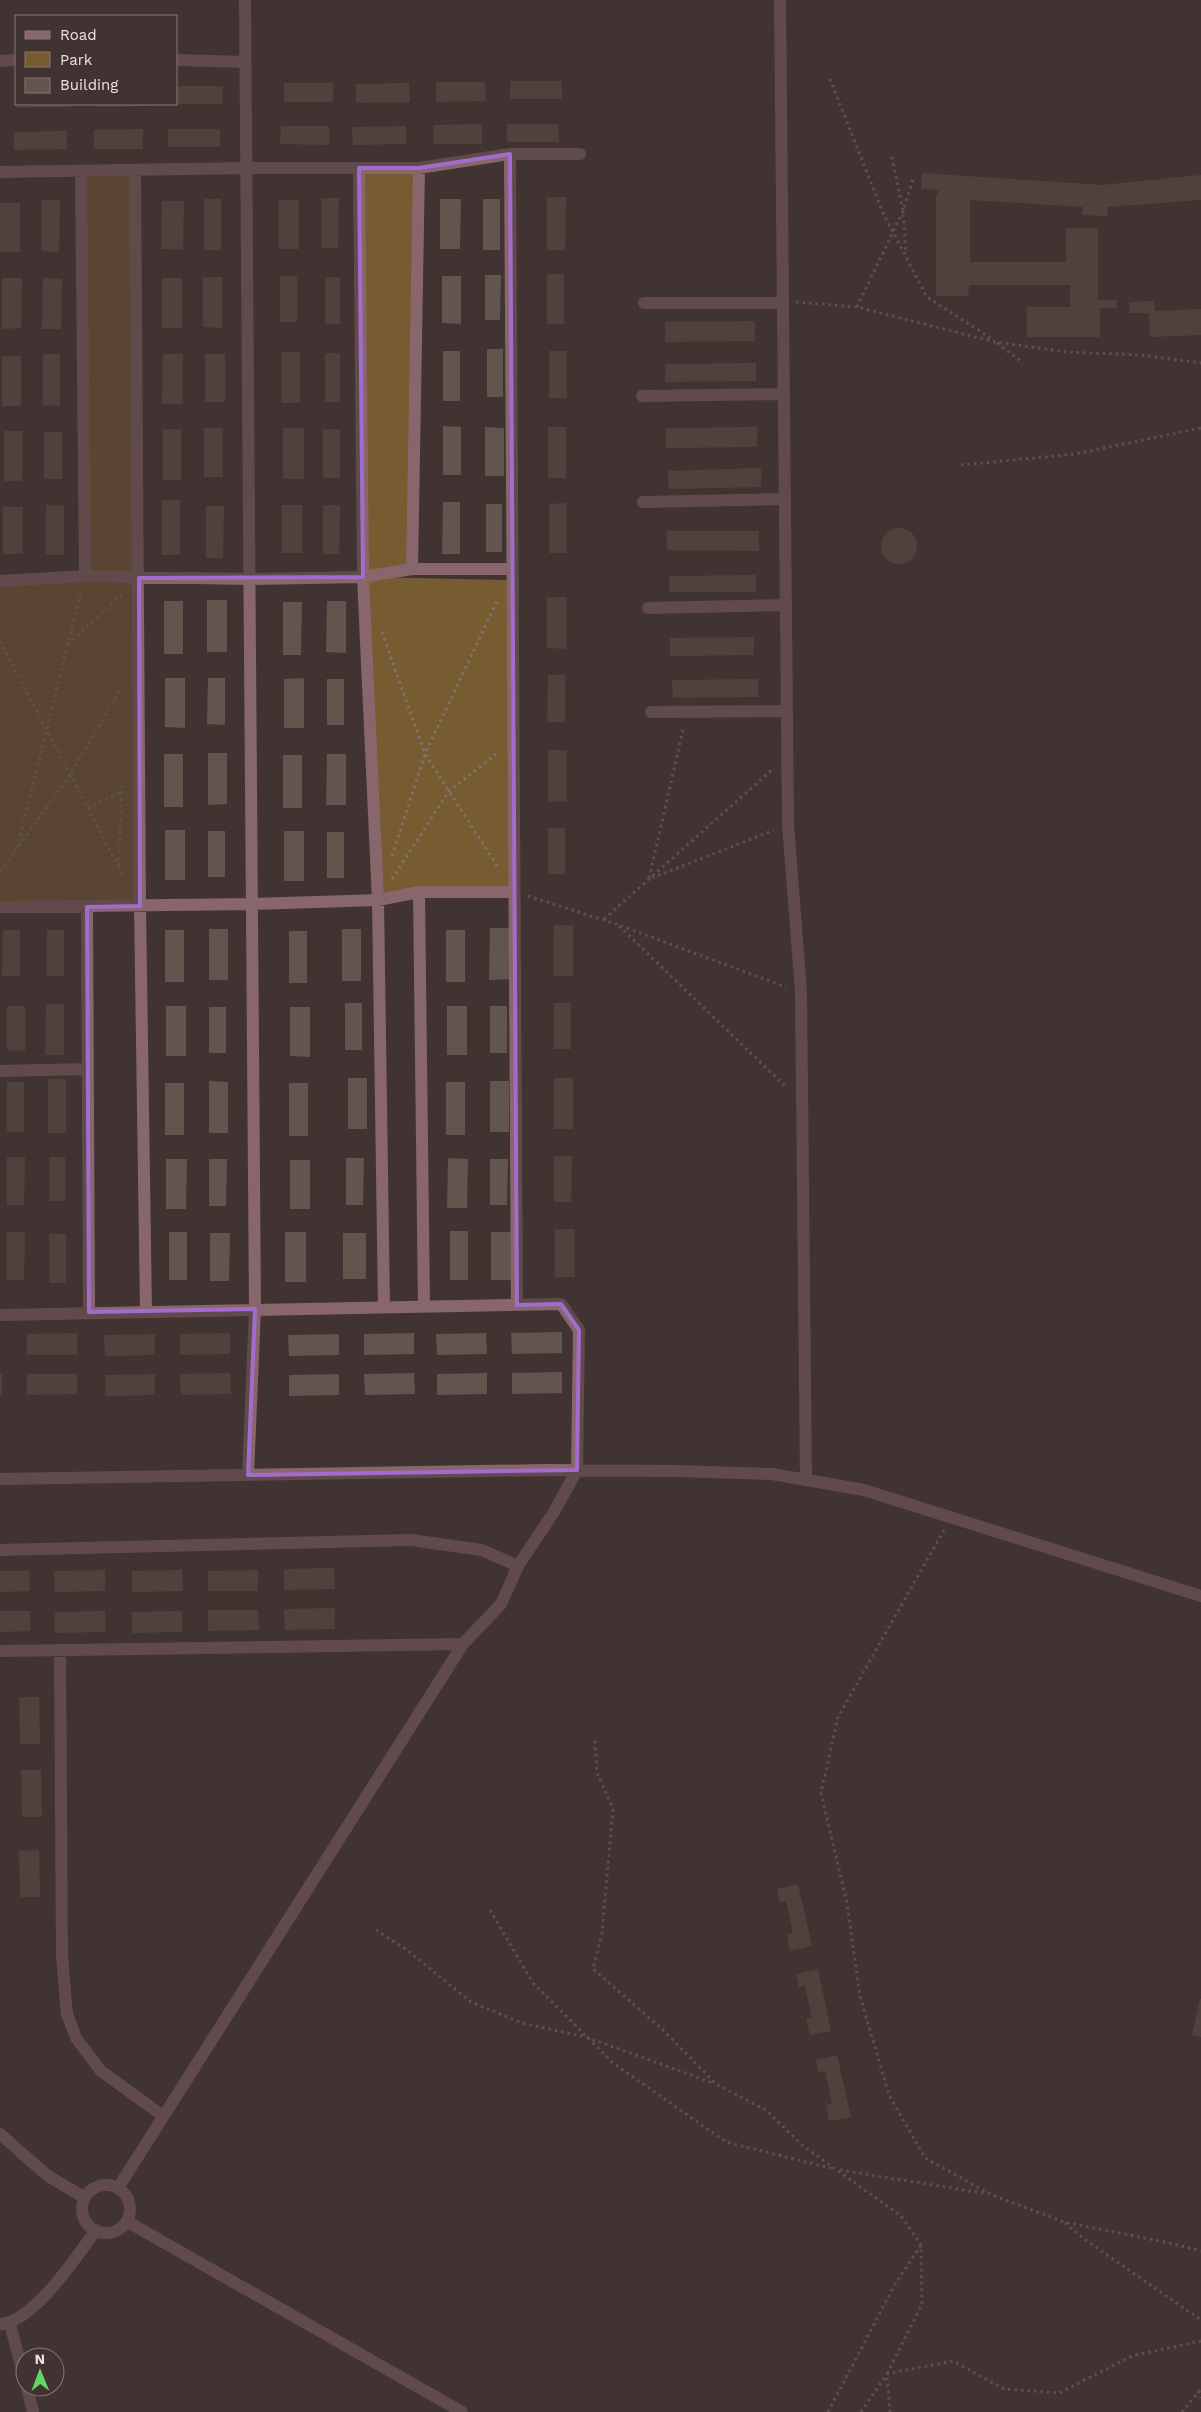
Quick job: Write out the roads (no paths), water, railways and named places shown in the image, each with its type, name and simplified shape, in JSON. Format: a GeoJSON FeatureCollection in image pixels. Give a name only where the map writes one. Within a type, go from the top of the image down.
{"type":"FeatureCollection","features":[{"type":"Feature","properties":{"kind":"street"},"geometry":{"type":"LineString","coordinates":[[245,0],[255,1309],[248,1475]]}},
{"type":"Feature","properties":{"kind":"street"},"geometry":{"type":"LineString","coordinates":[[780,0],[786,711],[788,824],[800,992],[806,1479]]}},
{"type":"Feature","properties":{"kind":"street"},"geometry":{"type":"LineString","coordinates":[[0,61],[15,60]]}},
{"type":"Feature","properties":{"kind":"street"},"geometry":{"type":"LineString","coordinates":[[178,60],[245,62]]}},
{"type":"Feature","properties":{"kind":"street"},"geometry":{"type":"LineString","coordinates":[[510,154],[517,1305]]}},
{"type":"Feature","properties":{"kind":"street"},"geometry":{"type":"LineString","coordinates":[[0,172],[246,168],[419,168],[510,154],[580,154]]}},
{"type":"Feature","properties":{"kind":"street"},"geometry":{"type":"LineString","coordinates":[[359,168],[363,577],[378,900],[384,1306]]}},
{"type":"Feature","properties":{"kind":"street"},"geometry":{"type":"LineString","coordinates":[[412,570],[419,168]]}},
{"type":"Feature","properties":{"kind":"street"},"geometry":{"type":"LineString","coordinates":[[135,170],[140,906],[146,1311]]}},
{"type":"Feature","properties":{"kind":"street"},"geometry":{"type":"LineString","coordinates":[[81,172],[85,576]]}},
{"type":"Feature","properties":{"kind":"street"},"geometry":{"type":"LineString","coordinates":[[644,304],[783,303]]}},
{"type":"Feature","properties":{"kind":"street"},"geometry":{"type":"LineString","coordinates":[[642,396],[784,394]]}},
{"type":"Feature","properties":{"kind":"street"},"geometry":{"type":"LineString","coordinates":[[643,502],[785,499]]}},
{"type":"Feature","properties":{"kind":"street"},"geometry":{"type":"LineString","coordinates":[[0,581],[85,576],[249,579],[363,577],[412,570],[512,569]]}},
{"type":"Feature","properties":{"kind":"street"},"geometry":{"type":"LineString","coordinates":[[648,608],[786,605]]}},
{"type":"Feature","properties":{"kind":"street"},"geometry":{"type":"LineString","coordinates":[[651,712],[786,711]]}},
{"type":"Feature","properties":{"kind":"street"},"geometry":{"type":"LineString","coordinates":[[0,907],[252,904],[378,900],[419,892],[514,892]]}},
{"type":"Feature","properties":{"kind":"street"},"geometry":{"type":"LineString","coordinates":[[419,892],[424,1307]]}},
{"type":"Feature","properties":{"kind":"street"},"geometry":{"type":"LineString","coordinates":[[86,907],[89,1312]]}},
{"type":"Feature","properties":{"kind":"street"},"geometry":{"type":"LineString","coordinates":[[0,1071],[88,1069]]}},
{"type":"Feature","properties":{"kind":"street"},"geometry":{"type":"LineString","coordinates":[[0,1315],[561,1304],[579,1330],[577,1470],[554,1512],[518,1566],[501,1604],[463,1644],[366,1800],[118,2188]]}},
{"type":"Feature","properties":{"kind":"street"},"geometry":{"type":"LineString","coordinates":[[0,1479],[577,1470],[762,1474],[806,1479],[864,1490],[1201,1596]]}},
{"type":"Feature","properties":{"kind":"street"},"geometry":{"type":"LineString","coordinates":[[0,1550],[411,1540],[482,1550],[518,1566]]}},
{"type":"Feature","properties":{"kind":"street"},"geometry":{"type":"LineString","coordinates":[[0,1651],[463,1644]]}},
{"type":"Feature","properties":{"kind":"street"},"geometry":{"type":"LineString","coordinates":[[60,1651],[62,1957],[67,2014],[76,2038],[102,2071],[163,2116]]}},
{"type":"Feature","properties":{"kind":"street"},"geometry":{"type":"LineString","coordinates":[[0,2134],[48,2176],[85,2198]]}},
{"type":"Feature","properties":{"kind":"street"},"geometry":{"type":"LineString","coordinates":[[112,2185],[118,2188],[130,2200],[131,2212],[128,2222],[114,2232],[101,2233],[90,2228],[82,2216],[82,2204],[85,2198],[95,2187],[112,2185]]}},
{"type":"Feature","properties":{"kind":"street"},"geometry":{"type":"LineString","coordinates":[[128,2222],[462,2412]]}},
{"type":"Feature","properties":{"kind":"street"},"geometry":{"type":"LineString","coordinates":[[15,2352],[5,2324],[37,2304],[59,2280],[96,2230]]}},
{"type":"Feature","properties":{"kind":"street"},"geometry":{"type":"LineString","coordinates":[[30,2397],[34,2412]]}}]}
